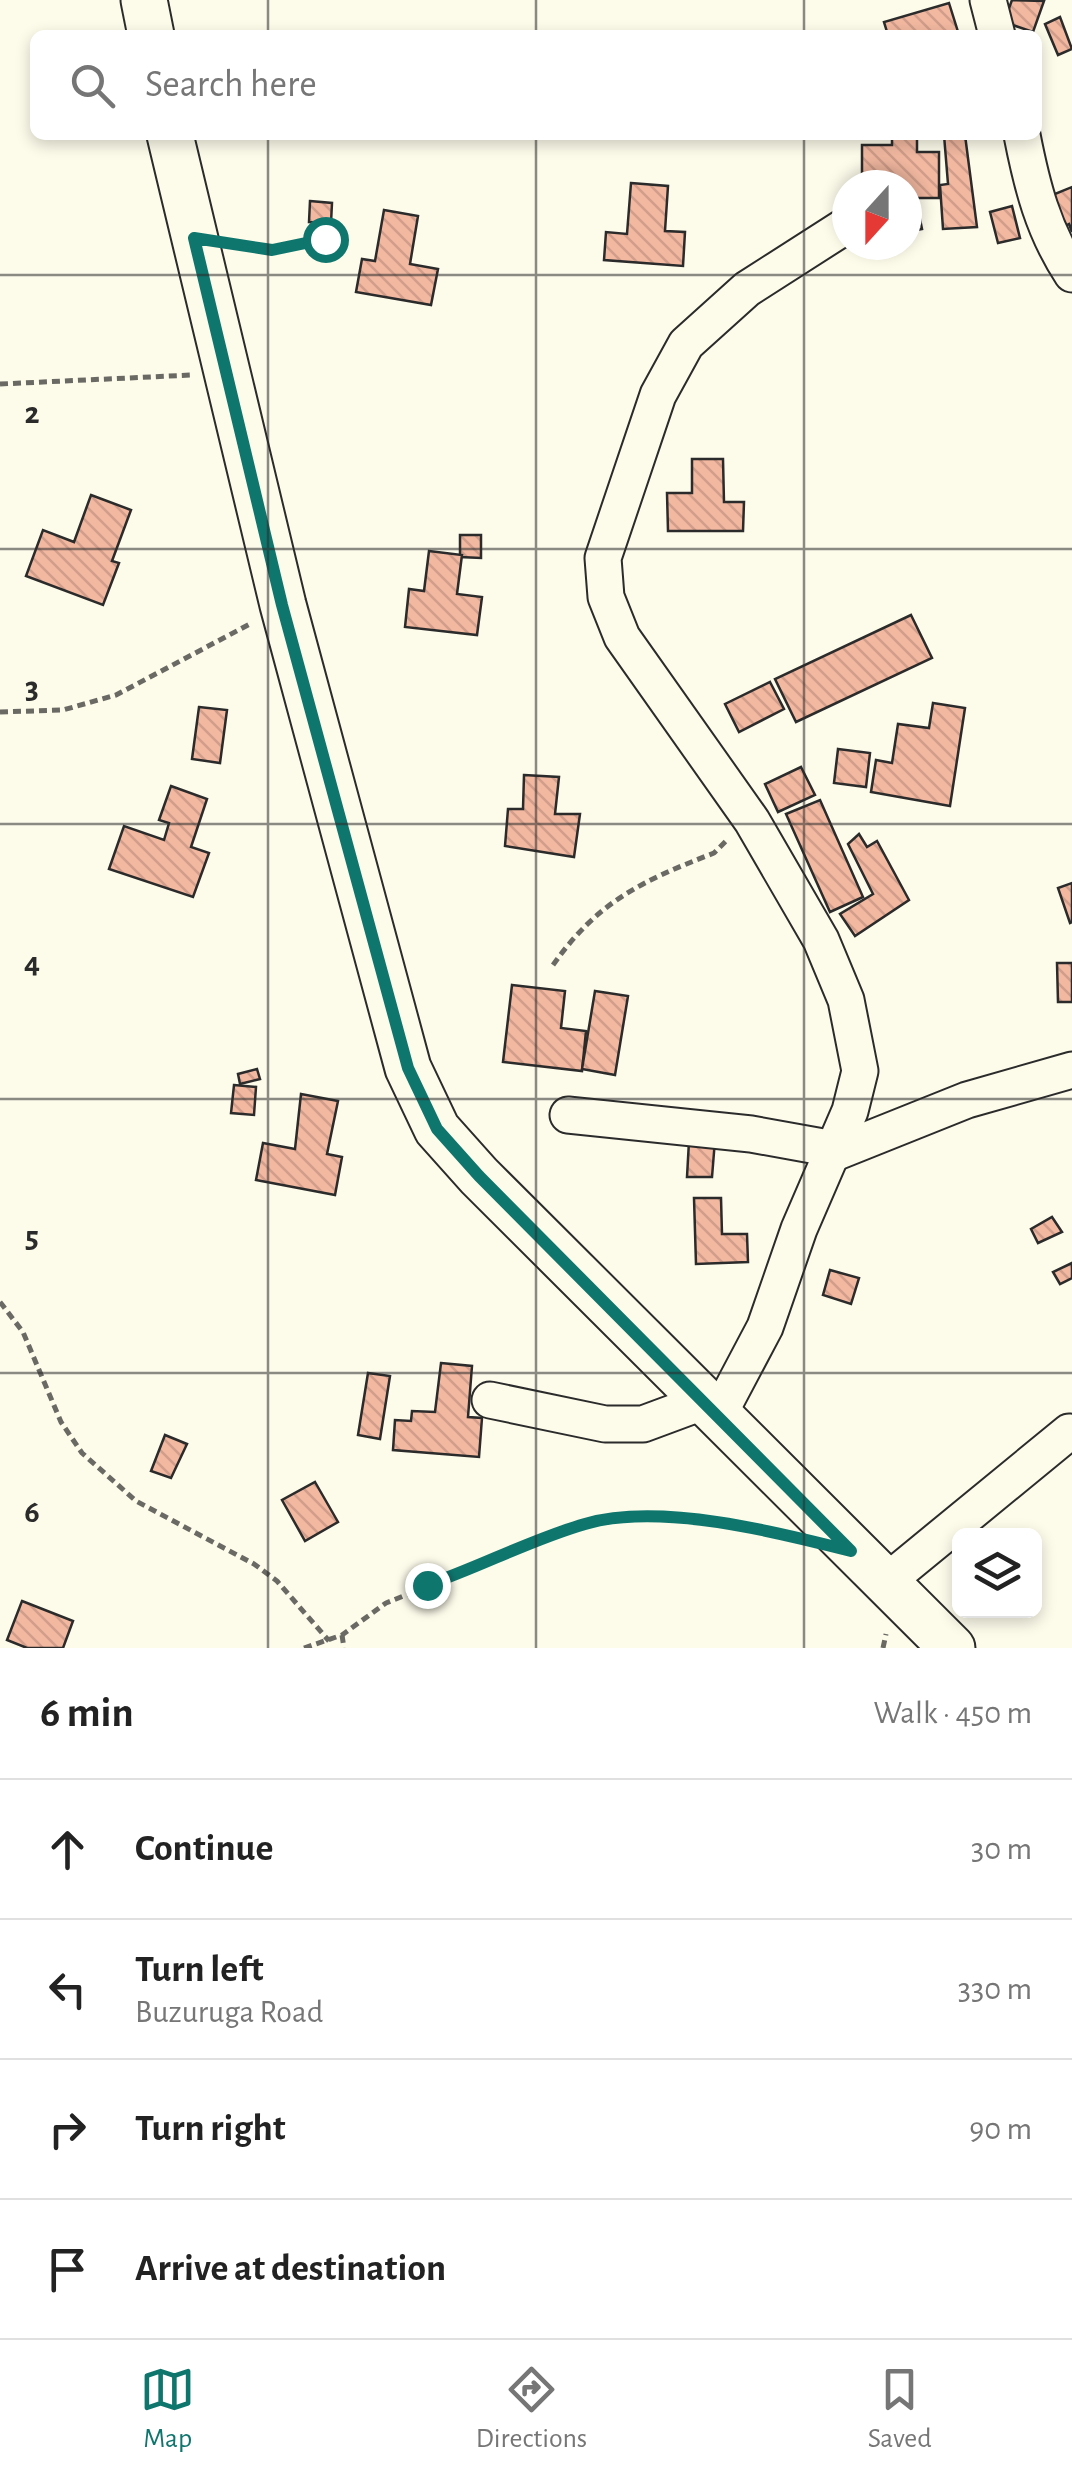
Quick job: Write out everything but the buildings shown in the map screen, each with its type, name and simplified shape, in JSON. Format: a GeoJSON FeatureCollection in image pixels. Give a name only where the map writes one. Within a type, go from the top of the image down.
{"type":"FeatureCollection","features":[{"type":"Feature","properties":{"kind":"main road"},"geometry":{"type":"LineString","coordinates":[[144,0],[150,30]]}},
{"type":"Feature","properties":{"kind":"main road"},"geometry":{"type":"LineString","coordinates":[[171,140],[282,605],[408,1068],[437,1129],[512,1212],[952,1648]]}},
{"type":"Feature","properties":{"kind":"street"},"geometry":{"type":"LineString","coordinates":[[988,0],[996,30]]}},
{"type":"Feature","properties":{"kind":"street"},"geometry":{"type":"LineString","coordinates":[[1023,140],[1039,210],[1051,242],[1072,274]]}},
{"type":"Feature","properties":{"kind":"street"},"geometry":{"type":"LineString","coordinates":[[490,1400],[604,1424],[644,1424],[712,1408],[765,1328],[860,1071],[846,1000],[821,940],[752,820],[622,637],[606,597],[602,558],[658,395],[686,344],[748,289],[832,236]]}},
{"type":"Feature","properties":{"kind":"street"},"geometry":{"type":"LineString","coordinates":[[568,1114],[751,1134],[833,1152],[967,1100],[1072,1070]]}},
{"type":"Feature","properties":{"kind":"street"},"geometry":{"type":"LineString","coordinates":[[885,1583],[1069,1432]]}},
{"type":"Feature","properties":{"kind":"path"},"geometry":{"type":"LineString","coordinates":[[194,238],[272,250],[344,235]]}},
{"type":"Feature","properties":{"kind":"path"},"geometry":{"type":"LineString","coordinates":[[0,384],[226,374]]}},
{"type":"Feature","properties":{"kind":"path"},"geometry":{"type":"LineString","coordinates":[[0,712],[63,710],[116,695],[282,605]]}},
{"type":"Feature","properties":{"kind":"path"},"geometry":{"type":"LineString","coordinates":[[553,965],[573,937],[609,901],[714,854],[752,820]]}},
{"type":"Feature","properties":{"kind":"path"},"geometry":{"type":"LineString","coordinates":[[0,1302],[23,1332],[61,1422],[82,1452],[136,1501],[254,1564],[276,1581],[328,1641]]}},
{"type":"Feature","properties":{"kind":"path"},"geometry":{"type":"LineString","coordinates":[[304,1648],[342,1634],[400,1597],[586,1524],[630,1517],[677,1518],[788,1535]]}},
{"type":"Feature","properties":{"kind":"path"},"geometry":{"type":"LineString","coordinates":[[342,1634],[344,1648]]}},
{"type":"Feature","properties":{"kind":"route"},"geometry":{"type":"LineString","coordinates":[[325,239],[272,250],[194,238],[282,605],[408,1068],[437,1129],[512,1212],[719,1414],[851,1551],[772,1531],[677,1518],[630,1517],[586,1524],[427,1585]]}}]}
